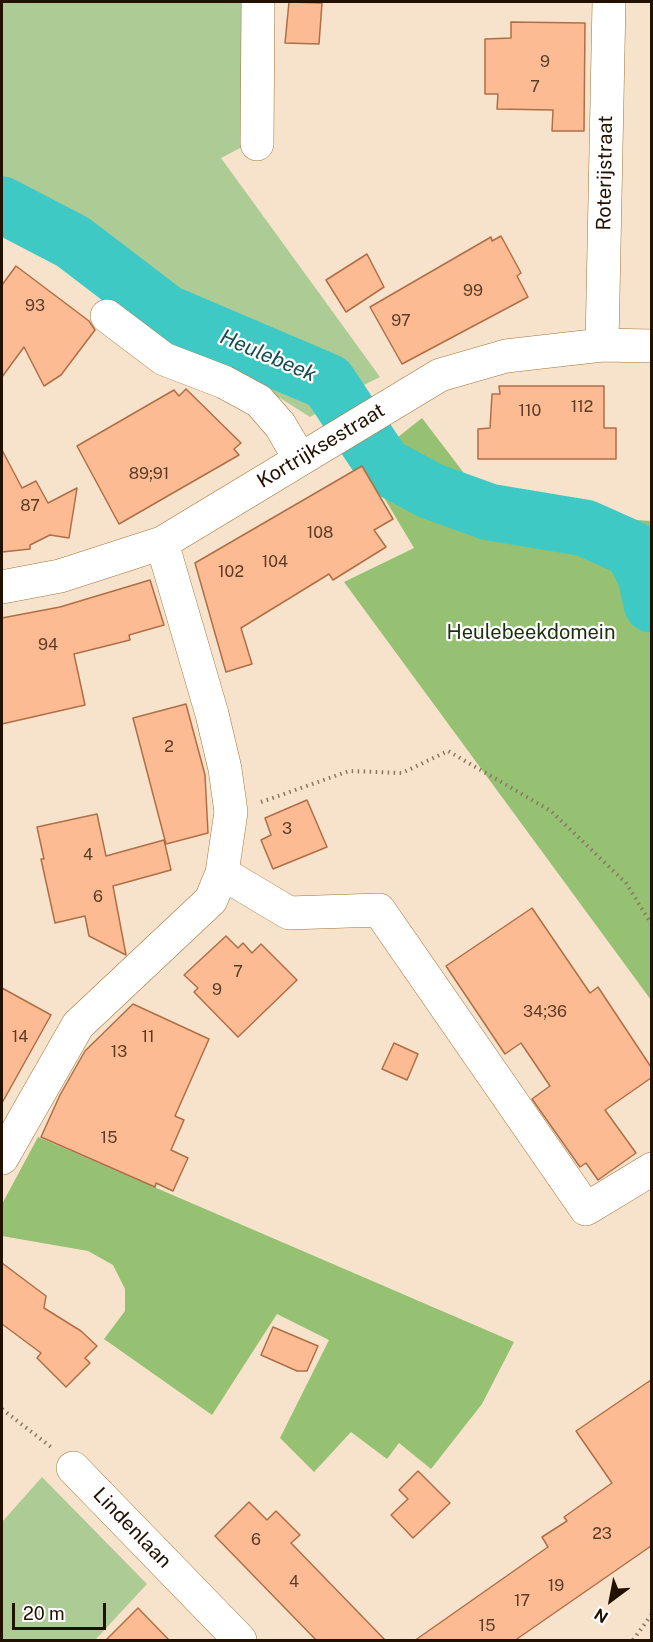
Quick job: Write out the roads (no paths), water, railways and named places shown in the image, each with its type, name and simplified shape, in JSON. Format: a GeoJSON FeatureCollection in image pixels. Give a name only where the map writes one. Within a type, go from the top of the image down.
{"type":"FeatureCollection","features":[{"type":"Feature","properties":{"kind":"street"},"geometry":{"type":"LineString","coordinates":[[257,144],[258,2]]}},
{"type":"Feature","properties":{"kind":"street","name":"Roterijstraat"},"geometry":{"type":"LineString","coordinates":[[602,345],[609,2]]}},
{"type":"Feature","properties":{"kind":"street"},"geometry":{"type":"LineString","coordinates":[[107,316],[164,359],[224,382],[259,401],[280,425],[300,459]]}},
{"type":"Feature","properties":{"kind":"street","name":"Kortrijksestraat"},"geometry":{"type":"LineString","coordinates":[[2,587],[60,576],[162,543],[440,375],[506,356],[602,345],[651,346]]}},
{"type":"Feature","properties":{"kind":"street"},"geometry":{"type":"LineString","coordinates":[[2,1158],[78,1025],[211,900],[222,873],[231,812],[213,714],[162,543]]}},
{"type":"Feature","properties":{"kind":"street"},"geometry":{"type":"LineString","coordinates":[[222,873],[289,913],[379,910],[586,1209],[651,1169]]}},
{"type":"Feature","properties":{"kind":"street","name":"Lindenlaan"},"geometry":{"type":"LineString","coordinates":[[73,1467],[240,1641]]}},
{"type":"Feature","properties":{"kind":"waterway","name":"Heulebeek"},"geometry":{"type":"LineString","coordinates":[[2,205],[73,242],[166,313],[328,382],[384,466],[431,491],[489,512],[585,528],[632,549],[646,576],[652,604]]}},
{"type":"Feature","properties":{"kind":"park label","name":"Heulebeekdomein"},"geometry":{"type":"Point","coordinates":[531,633]}}]}
